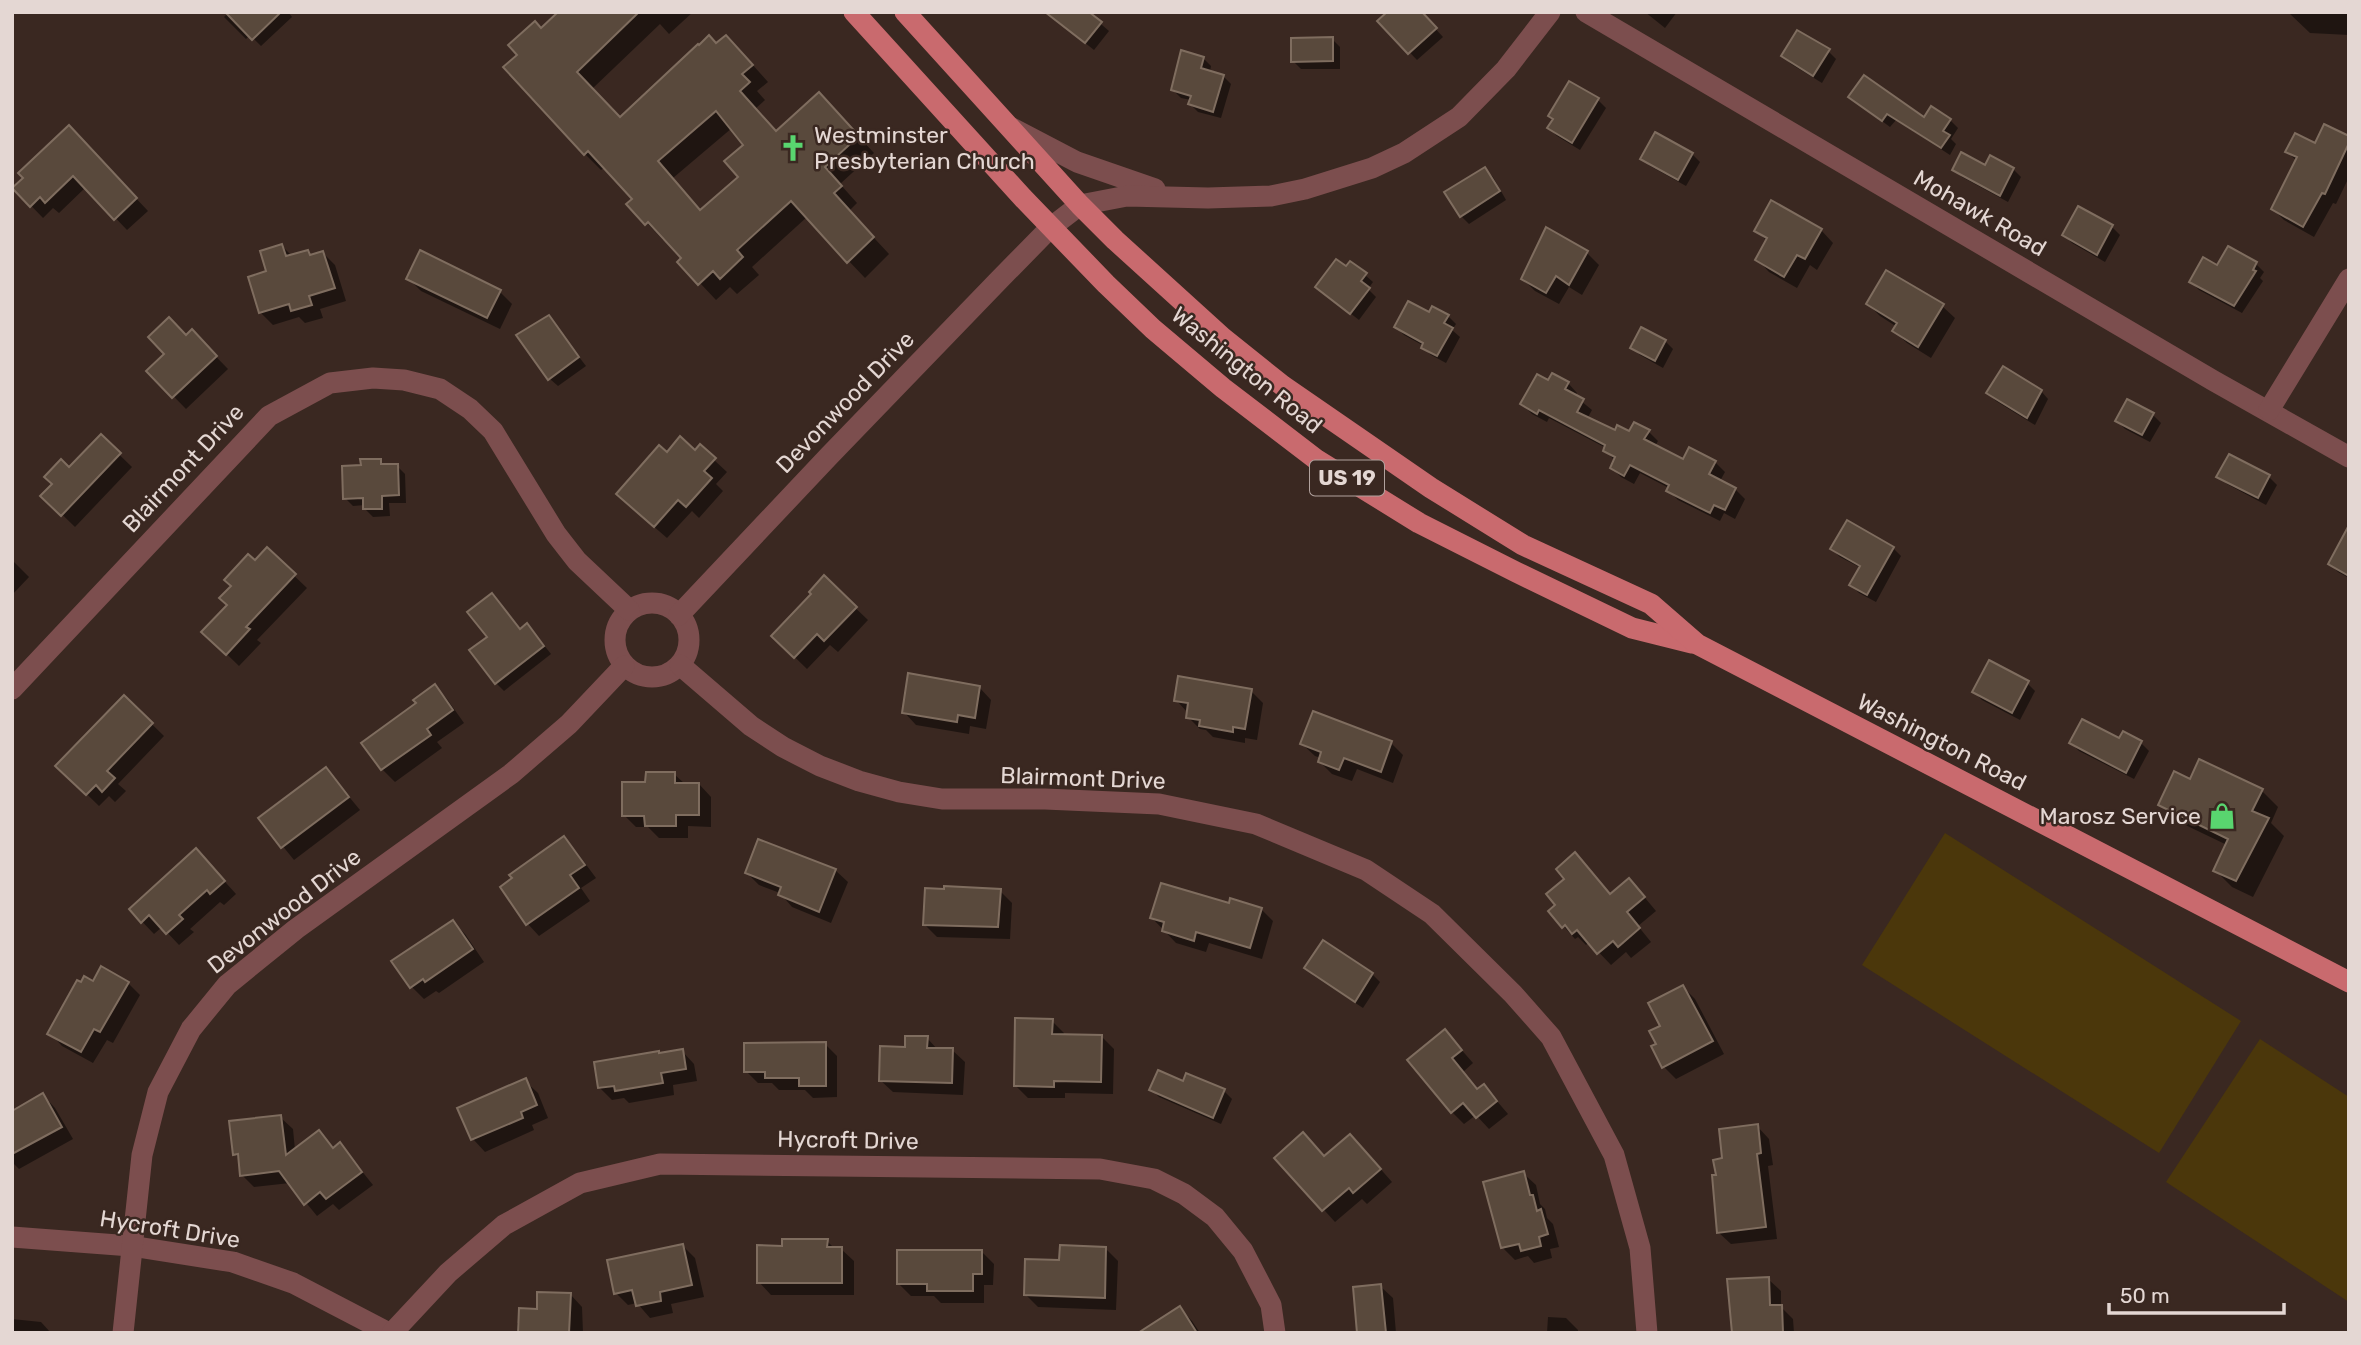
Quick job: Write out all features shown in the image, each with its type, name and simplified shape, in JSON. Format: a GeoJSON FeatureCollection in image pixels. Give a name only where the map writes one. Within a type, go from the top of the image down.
{"type":"FeatureCollection","features":[{"type":"Feature","properties":{"kind":"main road","name":"Washington Road"},"geometry":{"type":"LineString","coordinates":[[854,12],[1050,228],[1153,328],[1223,388],[1317,460],[1419,523],[1632,628],[1697,644],[2349,982]]}},
{"type":"Feature","properties":{"kind":"main road","name":"Washington Road"},"geometry":{"type":"LineString","coordinates":[[905,12],[1080,205],[1162,284],[1283,386],[1441,495],[1523,545],[1651,604],[1697,644]]}},
{"type":"Feature","properties":{"kind":"street"},"geometry":{"type":"LineString","coordinates":[[1080,205],[1127,196],[1270,196],[1305,189],[1372,168],[1404,153],[1459,117],[1506,69],[1550,12]]}},
{"type":"Feature","properties":{"kind":"street","name":"Mohawk Road"},"geometry":{"type":"LineString","coordinates":[[1586,12],[2214,381],[2349,457]]}},
{"type":"Feature","properties":{"kind":"street"},"geometry":{"type":"LineString","coordinates":[[1007,125],[1077,162],[1177,197]]}},
{"type":"Feature","properties":{"kind":"street","name":"Devonwood Drive"},"geometry":{"type":"LineString","coordinates":[[679,615],[1050,228],[1080,205]]}},
{"type":"Feature","properties":{"kind":"street"},"geometry":{"type":"LineString","coordinates":[[2269,410],[2349,279]]}},
{"type":"Feature","properties":{"kind":"street","name":"Blairmont Drive"},"geometry":{"type":"LineString","coordinates":[[12,690],[269,416],[330,383],[373,378],[404,380],[440,389],[470,409],[493,431],[556,534],[577,561],[629,610]]}},
{"type":"Feature","properties":{"kind":"street"},"geometry":{"type":"LineString","coordinates":[[661,604],[679,615],[685,624],[688,645],[680,665],[670,673],[646,678],[634,674],[624,666],[614,643],[621,619],[629,610],[639,605],[661,604]]}},
{"type":"Feature","properties":{"kind":"street","name":"Blairmont Drive"},"geometry":{"type":"LineString","coordinates":[[680,665],[761,733],[820,766],[859,781],[899,792],[942,799],[1045,799],[1159,804],[1256,824],[1366,870],[1432,914],[1513,994],[1551,1037],[1614,1155],[1640,1248],[1647,1333]]}},
{"type":"Feature","properties":{"kind":"street","name":"Devonwood Drive"},"geometry":{"type":"LineString","coordinates":[[123,1333],[142,1155],[158,1092],[191,1029],[227,985],[296,929],[511,775],[569,724],[624,666]]}},
{"type":"Feature","properties":{"kind":"street","name":"Hycroft Drive"},"geometry":{"type":"LineString","coordinates":[[12,1237],[131,1246],[233,1262],[293,1283],[390,1333],[448,1273],[504,1225],[580,1183],[660,1164],[1100,1169],[1154,1179],[1184,1194],[1215,1217],[1243,1251],[1271,1305],[1275,1333]]}},
{"type":"Feature","properties":{"kind":"shaded area"},"geometry":{"type":"Polygon","coordinates":[[[1945,833],[2241,1021],[2159,1153],[1862,965],[1945,833]]]}},
{"type":"Feature","properties":{"kind":"shaded area"},"geometry":{"type":"Polygon","coordinates":[[[2260,1039],[2349,1097],[2349,1302],[2166,1182],[2260,1039]]]}},
{"type":"Feature","properties":{"kind":"building"},"geometry":{"type":"Polygon","coordinates":[[[225,12],[281,12],[252,40],[225,12]]]}},
{"type":"Feature","properties":{"kind":"building","name":"Westminster Presbyterian Church"},"geometry":{"type":"Polygon","coordinates":[[[558,12],[639,12],[577,72],[620,117],[709,35],[716,43],[726,35],[753,65],[742,74],[750,82],[740,91],[776,131],[819,92],[859,136],[825,167],[842,186],[834,193],[874,237],[847,263],[791,201],[737,250],[743,257],[720,279],[713,271],[698,285],[677,262],[681,258],[648,222],[645,225],[626,204],[632,199],[588,151],[584,155],[503,67],[517,55],[508,45],[535,21],[541,28],[558,12]],[[716,111],[658,161],[700,210],[738,177],[724,161],[743,145],[716,111]]]}},
{"type":"Feature","properties":{"kind":"building"},"geometry":{"type":"Polygon","coordinates":[[[1045,12],[1089,12],[1102,22],[1085,43],[1045,12]]]}},
{"type":"Feature","properties":{"kind":"building"},"geometry":{"type":"Polygon","coordinates":[[[1387,12],[1422,12],[1437,28],[1408,54],[1377,21],[1387,12]]]}},
{"type":"Feature","properties":{"kind":"building"},"geometry":{"type":"Polygon","coordinates":[[[1797,30],[1830,49],[1813,76],[1781,56],[1797,30]]]}},
{"type":"Feature","properties":{"kind":"building"},"geometry":{"type":"Polygon","coordinates":[[[1333,37],[1333,61],[1291,62],[1291,38],[1333,37]]]}},
{"type":"Feature","properties":{"kind":"building"},"geometry":{"type":"Polygon","coordinates":[[[1181,50],[1204,57],[1201,68],[1224,75],[1213,112],[1188,104],[1191,96],[1171,90],[1181,50]]]}},
{"type":"Feature","properties":{"kind":"building"},"geometry":{"type":"Polygon","coordinates":[[[1864,75],[1924,117],[1931,106],[1951,119],[1943,131],[1950,135],[1941,148],[1887,114],[1882,121],[1848,97],[1864,75]]]}},
{"type":"Feature","properties":{"kind":"building"},"geometry":{"type":"Polygon","coordinates":[[[1569,81],[1599,98],[1572,143],[1547,128],[1553,119],[1548,116],[1569,81]]]}},
{"type":"Feature","properties":{"kind":"building"},"geometry":{"type":"Polygon","coordinates":[[[2324,124],[2349,136],[2349,143],[2325,194],[2322,193],[2303,227],[2271,209],[2297,157],[2285,152],[2295,133],[2315,143],[2324,124]]]}},
{"type":"Feature","properties":{"kind":"building"},"geometry":{"type":"Polygon","coordinates":[[[69,125],[137,198],[114,220],[73,176],[45,203],[40,197],[30,207],[12,188],[23,178],[18,173],[69,125]]]}},
{"type":"Feature","properties":{"kind":"building"},"geometry":{"type":"Polygon","coordinates":[[[1655,132],[1693,153],[1678,180],[1640,159],[1655,132]]]}},
{"type":"Feature","properties":{"kind":"building"},"geometry":{"type":"Polygon","coordinates":[[[1961,152],[1985,165],[1990,155],[2014,168],[2000,196],[1952,170],[1961,152]]]}},
{"type":"Feature","properties":{"kind":"building"},"geometry":{"type":"Polygon","coordinates":[[[1485,167],[1500,191],[1460,217],[1444,192],[1485,167]]]}},
{"type":"Feature","properties":{"kind":"building"},"geometry":{"type":"Polygon","coordinates":[[[1771,200],[1822,229],[1805,259],[1797,255],[1784,277],[1755,260],[1767,238],[1754,231],[1771,200]]]}},
{"type":"Feature","properties":{"kind":"building"},"geometry":{"type":"Polygon","coordinates":[[[2078,206],[2113,225],[2097,255],[2062,235],[2078,206]]]}},
{"type":"Feature","properties":{"kind":"building"},"geometry":{"type":"Polygon","coordinates":[[[1546,227],[1588,251],[1569,285],[1556,276],[1546,293],[1521,279],[1546,227]]]}},
{"type":"Feature","properties":{"kind":"building"},"geometry":{"type":"Polygon","coordinates":[[[282,244],[286,256],[308,250],[310,255],[323,251],[335,288],[309,296],[312,305],[291,311],[289,304],[259,313],[248,277],[266,271],[260,251],[282,244]]]}},
{"type":"Feature","properties":{"kind":"building"},"geometry":{"type":"Polygon","coordinates":[[[2228,246],[2257,262],[2253,270],[2256,271],[2234,306],[2189,282],[2203,257],[2217,265],[2228,246]]]}},
{"type":"Feature","properties":{"kind":"building"},"geometry":{"type":"Polygon","coordinates":[[[420,250],[501,290],[487,318],[406,279],[420,250]]]}},
{"type":"Feature","properties":{"kind":"building"},"geometry":{"type":"Polygon","coordinates":[[[1336,259],[1346,266],[1350,261],[1367,273],[1361,281],[1370,288],[1350,314],[1315,287],[1336,259]]]}},
{"type":"Feature","properties":{"kind":"building"},"geometry":{"type":"Polygon","coordinates":[[[1886,270],[1944,304],[1918,347],[1892,331],[1897,323],[1866,304],[1886,270]]]}},
{"type":"Feature","properties":{"kind":"building"},"geometry":{"type":"Polygon","coordinates":[[[1408,301],[1429,312],[1432,306],[1449,315],[1444,323],[1453,328],[1437,356],[1421,348],[1423,343],[1394,327],[1408,301]]]}},
{"type":"Feature","properties":{"kind":"building"},"geometry":{"type":"Polygon","coordinates":[[[549,315],[579,357],[548,380],[516,335],[549,315]]]}},
{"type":"Feature","properties":{"kind":"building"},"geometry":{"type":"Polygon","coordinates":[[[169,317],[186,335],[192,329],[217,356],[172,398],[146,371],[164,354],[148,337],[169,317]]]}},
{"type":"Feature","properties":{"kind":"building"},"geometry":{"type":"Polygon","coordinates":[[[1641,327],[1666,340],[1655,361],[1630,348],[1641,327]]]}},
{"type":"Feature","properties":{"kind":"building"},"geometry":{"type":"Polygon","coordinates":[[[2003,366],[2042,390],[2027,418],[1986,393],[2003,366]]]}},
{"type":"Feature","properties":{"kind":"building"},"geometry":{"type":"Polygon","coordinates":[[[1552,373],[1569,382],[1565,389],[1584,399],[1577,412],[1615,430],[1617,425],[1629,431],[1634,422],[1650,430],[1644,439],[1683,459],[1689,447],[1716,461],[1709,474],[1736,488],[1725,510],[1714,505],[1710,513],[1666,491],[1669,485],[1630,465],[1624,476],[1610,468],[1615,457],[1603,451],[1605,445],[1539,410],[1537,414],[1520,404],[1537,374],[1548,380],[1552,373]]]}},
{"type":"Feature","properties":{"kind":"building"},"geometry":{"type":"Polygon","coordinates":[[[2127,399],[2154,413],[2142,435],[2115,421],[2127,399]]]}},
{"type":"Feature","properties":{"kind":"building"},"geometry":{"type":"Polygon","coordinates":[[[101,434],[121,453],[61,516],[40,496],[52,484],[44,477],[61,459],[69,467],[101,434]]]}},
{"type":"Feature","properties":{"kind":"building"},"geometry":{"type":"Polygon","coordinates":[[[680,436],[695,450],[700,444],[716,458],[704,471],[712,478],[686,507],[678,500],[654,527],[616,494],[659,445],[667,452],[680,436]]]}},
{"type":"Feature","properties":{"kind":"building"},"geometry":{"type":"Polygon","coordinates":[[[2229,454],[2270,475],[2258,498],[2216,477],[2229,454]]]}},
{"type":"Feature","properties":{"kind":"building"},"geometry":{"type":"Polygon","coordinates":[[[360,459],[381,459],[381,464],[398,464],[399,495],[382,496],[382,509],[363,509],[363,498],[343,499],[342,466],[361,465],[360,459]]]}},
{"type":"Feature","properties":{"kind":"building"},"geometry":{"type":"Polygon","coordinates":[[[1847,520],[1894,547],[1867,595],[1849,585],[1860,566],[1830,549],[1847,520]]]}},
{"type":"Feature","properties":{"kind":"building"},"geometry":{"type":"Polygon","coordinates":[[[2349,525],[2349,576],[2328,564],[2349,525]]]}},
{"type":"Feature","properties":{"kind":"building"},"geometry":{"type":"Polygon","coordinates":[[[267,547],[296,574],[246,627],[250,629],[226,655],[201,632],[227,605],[219,598],[231,586],[224,580],[248,554],[255,560],[267,547]]]}},
{"type":"Feature","properties":{"kind":"building"},"geometry":{"type":"Polygon","coordinates":[[[824,575],[857,607],[824,641],[817,634],[794,658],[771,636],[811,594],[809,592],[824,575]]]}},
{"type":"Feature","properties":{"kind":"building"},"geometry":{"type":"Polygon","coordinates":[[[492,593],[520,629],[527,623],[544,646],[495,684],[469,650],[487,637],[467,612],[492,593]]]}},
{"type":"Feature","properties":{"kind":"building"},"geometry":{"type":"Polygon","coordinates":[[[1989,660],[2029,681],[2012,713],[1972,692],[1989,660]]]}},
{"type":"Feature","properties":{"kind":"building"},"geometry":{"type":"Polygon","coordinates":[[[908,673],[980,686],[975,718],[958,715],[957,722],[902,713],[908,673]]]}},
{"type":"Feature","properties":{"kind":"building"},"geometry":{"type":"Polygon","coordinates":[[[1178,676],[1252,689],[1245,729],[1233,727],[1233,732],[1199,726],[1200,720],[1186,718],[1188,703],[1174,701],[1178,676]]]}},
{"type":"Feature","properties":{"kind":"building"},"geometry":{"type":"Polygon","coordinates":[[[435,684],[453,710],[427,729],[431,735],[381,770],[361,743],[416,703],[413,700],[435,684]]]}},
{"type":"Feature","properties":{"kind":"building"},"geometry":{"type":"Polygon","coordinates":[[[124,695],[153,723],[107,771],[115,778],[102,792],[96,785],[86,795],[55,766],[124,695]]]}},
{"type":"Feature","properties":{"kind":"building"},"geometry":{"type":"Polygon","coordinates":[[[1313,711],[1392,741],[1381,772],[1344,758],[1339,770],[1318,762],[1321,752],[1300,744],[1313,711]]]}},
{"type":"Feature","properties":{"kind":"building"},"geometry":{"type":"Polygon","coordinates":[[[2082,719],[2119,738],[2123,731],[2142,741],[2126,773],[2069,743],[2082,719]]]}},
{"type":"Feature","properties":{"kind":"building"},"geometry":{"type":"Polygon","coordinates":[[[2199,759],[2263,789],[2252,811],[2269,818],[2236,881],[2213,871],[2228,839],[2158,805],[2174,771],[2190,779],[2199,759]]]}},
{"type":"Feature","properties":{"kind":"building"},"geometry":{"type":"Polygon","coordinates":[[[326,767],[349,797],[281,848],[258,818],[326,767]]]}},
{"type":"Feature","properties":{"kind":"building"},"geometry":{"type":"Polygon","coordinates":[[[646,772],[675,772],[675,783],[699,783],[699,815],[676,815],[676,826],[645,826],[644,816],[622,816],[622,782],[645,782],[646,772]]]}},
{"type":"Feature","properties":{"kind":"building"},"geometry":{"type":"Polygon","coordinates":[[[564,836],[585,865],[570,875],[579,888],[526,925],[500,887],[512,878],[509,875],[564,836]]]}},
{"type":"Feature","properties":{"kind":"building"},"geometry":{"type":"Polygon","coordinates":[[[758,839],[836,869],[819,912],[778,895],[781,887],[745,873],[758,839]]]}},
{"type":"Feature","properties":{"kind":"building"},"geometry":{"type":"Polygon","coordinates":[[[196,848],[225,881],[210,894],[207,890],[179,915],[183,919],[166,934],[149,915],[141,923],[129,909],[196,848]]]}},
{"type":"Feature","properties":{"kind":"building"},"geometry":{"type":"Polygon","coordinates":[[[1575,852],[1610,894],[1629,878],[1645,897],[1627,912],[1640,928],[1618,947],[1613,941],[1597,954],[1577,930],[1572,934],[1565,925],[1562,928],[1548,911],[1555,905],[1546,894],[1564,879],[1556,869],[1575,852]]]}},
{"type":"Feature","properties":{"kind":"building"},"geometry":{"type":"Polygon","coordinates":[[[1161,883],[1229,903],[1230,898],[1262,908],[1250,948],[1196,932],[1194,941],[1162,931],[1164,922],[1150,918],[1161,883]]]}},
{"type":"Feature","properties":{"kind":"building"},"geometry":{"type":"Polygon","coordinates":[[[944,886],[1001,889],[998,927],[923,925],[925,888],[944,889],[944,886]]]}},
{"type":"Feature","properties":{"kind":"building"},"geometry":{"type":"Polygon","coordinates":[[[453,920],[473,949],[425,982],[423,979],[410,988],[391,961],[453,920]]]}},
{"type":"Feature","properties":{"kind":"building"},"geometry":{"type":"Polygon","coordinates":[[[1323,940],[1373,973],[1355,1002],[1304,968],[1323,940]]]}},
{"type":"Feature","properties":{"kind":"building"},"geometry":{"type":"Polygon","coordinates":[[[101,966],[129,982],[100,1032],[94,1029],[81,1052],[47,1034],[77,980],[81,982],[84,976],[93,981],[101,966]]]}},
{"type":"Feature","properties":{"kind":"building"},"geometry":{"type":"Polygon","coordinates":[[[1683,985],[1713,1041],[1662,1068],[1651,1046],[1656,1044],[1649,1031],[1660,1026],[1648,1003],[1683,985]]]}},
{"type":"Feature","properties":{"kind":"building"},"geometry":{"type":"Polygon","coordinates":[[[1015,1018],[1053,1019],[1052,1034],[1102,1035],[1101,1082],[1054,1081],[1054,1087],[1014,1086],[1015,1018]]]}},
{"type":"Feature","properties":{"kind":"building"},"geometry":{"type":"Polygon","coordinates":[[[1445,1029],[1462,1050],[1452,1058],[1477,1089],[1484,1084],[1497,1101],[1476,1118],[1463,1103],[1451,1113],[1407,1060],[1445,1029]]]}},
{"type":"Feature","properties":{"kind":"building"},"geometry":{"type":"Polygon","coordinates":[[[905,1036],[928,1036],[927,1048],[953,1048],[952,1083],[879,1081],[880,1046],[905,1047],[905,1036]]]}},
{"type":"Feature","properties":{"kind":"building"},"geometry":{"type":"Polygon","coordinates":[[[826,1042],[826,1086],[799,1086],[799,1078],[765,1078],[765,1072],[744,1072],[744,1043],[826,1042]]]}},
{"type":"Feature","properties":{"kind":"building"},"geometry":{"type":"Polygon","coordinates":[[[683,1049],[686,1069],[661,1073],[663,1083],[615,1091],[614,1086],[598,1088],[594,1062],[683,1049]]]}},
{"type":"Feature","properties":{"kind":"building"},"geometry":{"type":"Polygon","coordinates":[[[1158,1070],[1183,1081],[1186,1073],[1225,1089],[1213,1118],[1149,1090],[1158,1070]]]}},
{"type":"Feature","properties":{"kind":"building"},"geometry":{"type":"Polygon","coordinates":[[[526,1078],[537,1105],[521,1112],[523,1118],[471,1140],[457,1108],[526,1078]]]}},
{"type":"Feature","properties":{"kind":"building"},"geometry":{"type":"Polygon","coordinates":[[[43,1093],[62,1127],[12,1154],[12,1111],[43,1093]]]}},
{"type":"Feature","properties":{"kind":"building"},"geometry":{"type":"Polygon","coordinates":[[[281,1115],[286,1155],[319,1130],[333,1148],[340,1142],[362,1172],[326,1199],[320,1192],[304,1205],[279,1171],[240,1176],[238,1154],[233,1155],[229,1121],[281,1115]]]}},
{"type":"Feature","properties":{"kind":"building"},"geometry":{"type":"Polygon","coordinates":[[[1758,1124],[1761,1153],[1757,1154],[1766,1227],[1717,1233],[1712,1175],[1716,1175],[1713,1160],[1722,1158],[1719,1129],[1758,1124]]]}},
{"type":"Feature","properties":{"kind":"building"},"geometry":{"type":"Polygon","coordinates":[[[1303,1132],[1324,1156],[1350,1134],[1381,1169],[1353,1193],[1349,1188],[1322,1211],[1274,1158],[1303,1132]]]}},
{"type":"Feature","properties":{"kind":"building"},"geometry":{"type":"Polygon","coordinates":[[[1524,1171],[1530,1195],[1533,1195],[1537,1211],[1541,1209],[1548,1234],[1539,1237],[1541,1246],[1521,1251],[1519,1244],[1501,1248],[1483,1182],[1524,1171]]]}},
{"type":"Feature","properties":{"kind":"building"},"geometry":{"type":"Polygon","coordinates":[[[782,1239],[828,1239],[827,1247],[842,1247],[842,1283],[757,1283],[757,1245],[782,1246],[782,1239]]]}},
{"type":"Feature","properties":{"kind":"building"},"geometry":{"type":"Polygon","coordinates":[[[683,1244],[692,1285],[660,1292],[661,1301],[636,1306],[632,1290],[614,1294],[607,1260],[683,1244]]]}},
{"type":"Feature","properties":{"kind":"building"},"geometry":{"type":"Polygon","coordinates":[[[1060,1245],[1106,1247],[1105,1298],[1024,1295],[1025,1259],[1059,1260],[1060,1245]]]}},
{"type":"Feature","properties":{"kind":"building"},"geometry":{"type":"Polygon","coordinates":[[[897,1250],[982,1250],[982,1274],[973,1274],[973,1291],[927,1291],[927,1284],[897,1284],[897,1250]]]}},
{"type":"Feature","properties":{"kind":"building"},"geometry":{"type":"Polygon","coordinates":[[[1769,1277],[1770,1305],[1782,1305],[1783,1333],[1732,1333],[1727,1279],[1769,1277]]]}},
{"type":"Feature","properties":{"kind":"building"},"geometry":{"type":"Polygon","coordinates":[[[1381,1284],[1386,1333],[1357,1333],[1353,1287],[1381,1284]]]}},
{"type":"Feature","properties":{"kind":"building"},"geometry":{"type":"Polygon","coordinates":[[[537,1292],[571,1293],[569,1333],[518,1333],[519,1308],[537,1309],[537,1292]]]}},
{"type":"Feature","properties":{"kind":"building"},"geometry":{"type":"Polygon","coordinates":[[[1180,1306],[1197,1333],[1138,1333],[1180,1306]]]}},
{"type":"Feature","properties":{"kind":"place","name":"Westminster Presbyterian Church"},"geometry":{"type":"Point","coordinates":[793,148]}},
{"type":"Feature","properties":{"kind":"place","name":"Marosz Service"},"geometry":{"type":"Point","coordinates":[2222,816]}}]}
